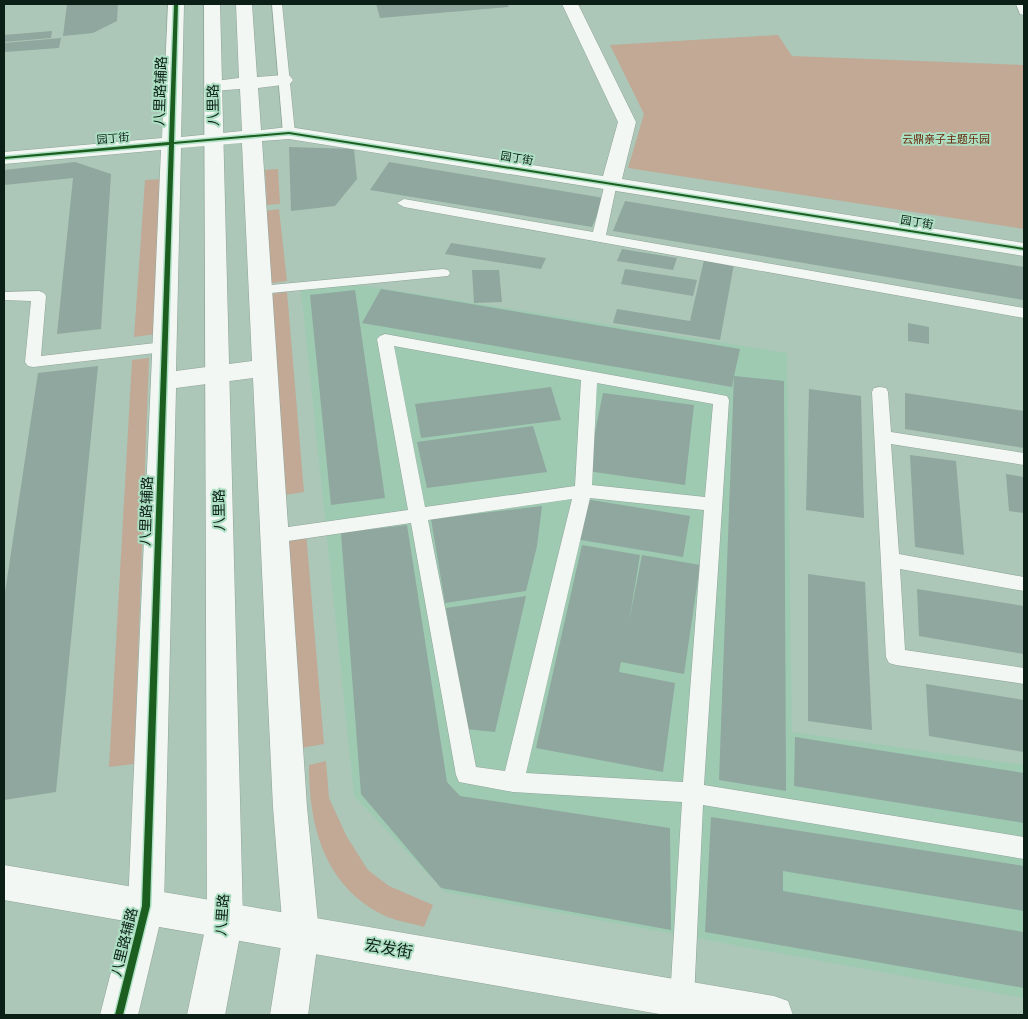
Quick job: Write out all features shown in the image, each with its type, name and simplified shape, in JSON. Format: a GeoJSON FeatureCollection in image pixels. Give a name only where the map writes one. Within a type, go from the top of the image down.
{"type":"FeatureCollection","features":[{"type":"Feature","properties":{"kind":"street","name":"八里路辅路"},"geometry":{"type":"LineString","coordinates":[[119,1015],[146,906],[176,4]]}},
{"type":"Feature","properties":{"kind":"street","name":"八里路"},"geometry":{"type":"LineString","coordinates":[[206,1015],[224,920],[213,4]]}},
{"type":"Feature","properties":{"kind":"street"},"geometry":{"type":"LineString","coordinates":[[244,4],[290,798],[302,933],[289,1015]]}},
{"type":"Feature","properties":{"kind":"street"},"geometry":{"type":"LineString","coordinates":[[570,4],[627,122],[611,183]]}},
{"type":"Feature","properties":{"kind":"street"},"geometry":{"type":"LineString","coordinates":[[213,86],[284,80]]}},
{"type":"Feature","properties":{"kind":"street","name":"园丁街"},"geometry":{"type":"LineString","coordinates":[[4,158],[289,133],[1024,249]]}},
{"type":"Feature","properties":{"kind":"street"},"geometry":{"type":"LineString","coordinates":[[163,381],[265,368]]}},
{"type":"Feature","properties":{"kind":"street","name":"宏发街"},"geometry":{"type":"LineString","coordinates":[[4,882],[774,1015]]}},
{"type":"Feature","properties":{"kind":"lane"},"geometry":{"type":"LineString","coordinates":[[277,4],[289,133]]}},
{"type":"Feature","properties":{"kind":"lane"},"geometry":{"type":"LineString","coordinates":[[1022,4],[1024,12]]}},
{"type":"Feature","properties":{"kind":"lane"},"geometry":{"type":"LineString","coordinates":[[598,238],[611,183]]}},
{"type":"Feature","properties":{"kind":"lane"},"geometry":{"type":"LineString","coordinates":[[404,203],[1024,314]]}},
{"type":"Feature","properties":{"kind":"lane"},"geometry":{"type":"LineString","coordinates":[[260,290],[443,273]]}},
{"type":"Feature","properties":{"kind":"lane"},"geometry":{"type":"LineString","coordinates":[[4,296],[39,296],[33,362],[164,347]]}},
{"type":"Feature","properties":{"kind":"lane"},"geometry":{"type":"LineString","coordinates":[[682,999],[693,793],[721,400],[385,339],[467,775],[513,782],[693,793],[1024,848]]}},
{"type":"Feature","properties":{"kind":"lane"},"geometry":{"type":"LineString","coordinates":[[513,782],[583,491],[589,376]]}},
{"type":"Feature","properties":{"kind":"lane"},"geometry":{"type":"LineString","coordinates":[[880,392],[896,657],[1024,676]]}},
{"type":"Feature","properties":{"kind":"lane"},"geometry":{"type":"LineString","coordinates":[[883,437],[1024,459]]}},
{"type":"Feature","properties":{"kind":"lane"},"geometry":{"type":"LineString","coordinates":[[274,536],[583,491],[714,504]]}},
{"type":"Feature","properties":{"kind":"lane"},"geometry":{"type":"LineString","coordinates":[[890,560],[1024,584]]}},
{"type":"Feature","properties":{"kind":"shaded area"},"geometry":{"type":"Polygon","coordinates":[[[342,282],[787,353],[792,732],[1024,765],[1024,998],[445,892],[354,796],[301,290],[342,282]]]}},
{"type":"Feature","properties":{"kind":"green space","name":"云鼎亲子主题乐园"},"geometry":{"type":"Polygon","coordinates":[[[778,35],[792,56],[1024,65],[1024,229],[628,168],[644,114],[610,45],[778,35]]]}},
{"type":"Feature","properties":{"kind":"green space"},"geometry":{"type":"Polygon","coordinates":[[[278,169],[280,204],[267,205],[265,170],[278,169]]]}},
{"type":"Feature","properties":{"kind":"green space"},"geometry":{"type":"Polygon","coordinates":[[[164,179],[156,334],[134,337],[145,180],[164,179]]]}},
{"type":"Feature","properties":{"kind":"green space"},"geometry":{"type":"Polygon","coordinates":[[[279,209],[287,281],[272,283],[265,211],[279,209]]]}},
{"type":"Feature","properties":{"kind":"green space"},"geometry":{"type":"Polygon","coordinates":[[[287,292],[304,492],[284,495],[271,294],[287,292]]]}},
{"type":"Feature","properties":{"kind":"green space"},"geometry":{"type":"Polygon","coordinates":[[[149,358],[134,764],[109,767],[132,360],[149,358]]]}},
{"type":"Feature","properties":{"kind":"green space"},"geometry":{"type":"Polygon","coordinates":[[[306,532],[324,744],[301,748],[285,535],[306,532]]]}},
{"type":"Feature","properties":{"kind":"green space"},"geometry":{"type":"Polygon","coordinates":[[[326,761],[329,798],[347,837],[368,870],[389,886],[433,905],[424,927],[383,915],[363,902],[347,887],[334,870],[324,852],[317,831],[312,810],[310,788],[309,765],[326,761]]]}},
{"type":"Feature","properties":{"kind":"building"},"geometry":{"type":"Polygon","coordinates":[[[67,4],[118,4],[117,21],[93,33],[63,36],[67,4]]]}},
{"type":"Feature","properties":{"kind":"building"},"geometry":{"type":"Polygon","coordinates":[[[376,4],[507,4],[509,7],[380,18],[376,4]]]}},
{"type":"Feature","properties":{"kind":"building"},"geometry":{"type":"Polygon","coordinates":[[[52,31],[51,38],[4,42],[4,35],[52,31]]]}},
{"type":"Feature","properties":{"kind":"building"},"geometry":{"type":"Polygon","coordinates":[[[61,38],[59,48],[4,52],[4,43],[61,38]]]}},
{"type":"Feature","properties":{"kind":"building"},"geometry":{"type":"Polygon","coordinates":[[[289,147],[354,149],[357,179],[335,206],[291,211],[289,147]]]}},
{"type":"Feature","properties":{"kind":"building"},"geometry":{"type":"Polygon","coordinates":[[[75,162],[111,174],[101,329],[57,334],[73,178],[4,185],[4,170],[75,162]]]}},
{"type":"Feature","properties":{"kind":"building"},"geometry":{"type":"Polygon","coordinates":[[[389,162],[604,198],[592,227],[370,190],[389,162]]]}},
{"type":"Feature","properties":{"kind":"building"},"geometry":{"type":"Polygon","coordinates":[[[625,201],[1024,267],[1024,300],[613,231],[625,201]]]}},
{"type":"Feature","properties":{"kind":"building"},"geometry":{"type":"Polygon","coordinates":[[[451,243],[546,258],[541,269],[445,254],[451,243]]]}},
{"type":"Feature","properties":{"kind":"building"},"geometry":{"type":"Polygon","coordinates":[[[622,249],[677,258],[673,270],[617,261],[622,249]]]}},
{"type":"Feature","properties":{"kind":"building"},"geometry":{"type":"Polygon","coordinates":[[[704,260],[734,264],[720,340],[613,323],[617,309],[690,321],[704,260]]]}},
{"type":"Feature","properties":{"kind":"building"},"geometry":{"type":"Polygon","coordinates":[[[625,269],[697,280],[693,296],[621,284],[625,269]]]}},
{"type":"Feature","properties":{"kind":"building"},"geometry":{"type":"Polygon","coordinates":[[[472,270],[499,270],[502,302],[474,303],[472,270]]]}},
{"type":"Feature","properties":{"kind":"building"},"geometry":{"type":"Polygon","coordinates":[[[381,289],[740,349],[732,387],[362,323],[381,289]]]}},
{"type":"Feature","properties":{"kind":"building"},"geometry":{"type":"Polygon","coordinates":[[[355,290],[385,498],[331,505],[310,295],[355,290]]]}},
{"type":"Feature","properties":{"kind":"building"},"geometry":{"type":"Polygon","coordinates":[[[908,323],[929,327],[929,344],[908,341],[908,323]]]}},
{"type":"Feature","properties":{"kind":"building"},"geometry":{"type":"Polygon","coordinates":[[[98,366],[56,792],[4,800],[4,599],[38,373],[98,366]]]}},
{"type":"Feature","properties":{"kind":"building"},"geometry":{"type":"Polygon","coordinates":[[[734,376],[784,381],[786,791],[719,780],[734,376]]]}},
{"type":"Feature","properties":{"kind":"building"},"geometry":{"type":"Polygon","coordinates":[[[551,387],[561,420],[421,438],[415,404],[551,387]]]}},
{"type":"Feature","properties":{"kind":"building"},"geometry":{"type":"Polygon","coordinates":[[[809,389],[861,396],[864,518],[806,510],[809,389]]]}},
{"type":"Feature","properties":{"kind":"building"},"geometry":{"type":"Polygon","coordinates":[[[603,393],[694,405],[685,485],[587,471],[603,393]]]}},
{"type":"Feature","properties":{"kind":"building"},"geometry":{"type":"Polygon","coordinates":[[[905,393],[1024,411],[1024,448],[905,429],[905,393]]]}},
{"type":"Feature","properties":{"kind":"building"},"geometry":{"type":"Polygon","coordinates":[[[533,426],[547,472],[427,488],[417,442],[533,426]]]}},
{"type":"Feature","properties":{"kind":"building"},"geometry":{"type":"Polygon","coordinates":[[[910,455],[956,461],[964,555],[915,547],[910,455]]]}},
{"type":"Feature","properties":{"kind":"building"},"geometry":{"type":"Polygon","coordinates":[[[1006,474],[1024,477],[1024,513],[1009,511],[1006,474]]]}},
{"type":"Feature","properties":{"kind":"building"},"geometry":{"type":"Polygon","coordinates":[[[585,499],[690,516],[683,557],[575,539],[585,499]]]}},
{"type":"Feature","properties":{"kind":"building"},"geometry":{"type":"Polygon","coordinates":[[[542,506],[537,546],[526,591],[445,603],[431,519],[542,506]]]}},
{"type":"Feature","properties":{"kind":"building"},"geometry":{"type":"Polygon","coordinates":[[[407,525],[447,782],[460,796],[670,828],[671,930],[441,888],[361,794],[341,533],[407,525]]]}},
{"type":"Feature","properties":{"kind":"building"},"geometry":{"type":"Polygon","coordinates":[[[582,545],[640,555],[629,622],[642,555],[700,565],[684,674],[621,662],[619,672],[675,683],[663,772],[536,748],[582,545]]]}},
{"type":"Feature","properties":{"kind":"building"},"geometry":{"type":"Polygon","coordinates":[[[808,574],[865,582],[872,730],[808,721],[808,574]]]}},
{"type":"Feature","properties":{"kind":"building"},"geometry":{"type":"Polygon","coordinates":[[[917,589],[1024,606],[1024,654],[919,636],[917,589]]]}},
{"type":"Feature","properties":{"kind":"building"},"geometry":{"type":"Polygon","coordinates":[[[526,596],[495,732],[465,729],[446,608],[526,596]]]}},
{"type":"Feature","properties":{"kind":"building"},"geometry":{"type":"Polygon","coordinates":[[[926,684],[1024,700],[1024,752],[929,736],[926,684]]]}},
{"type":"Feature","properties":{"kind":"building"},"geometry":{"type":"Polygon","coordinates":[[[795,737],[1024,773],[1024,823],[794,786],[795,737]]]}},
{"type":"Feature","properties":{"kind":"building"},"geometry":{"type":"Polygon","coordinates":[[[711,817],[1024,866],[1024,911],[783,871],[783,891],[1024,932],[1024,988],[705,932],[711,817]]]}},
{"type":"Feature","properties":{"kind":"cycle path"},"geometry":{"type":"LineString","coordinates":[[119,1015],[146,906],[176,4]]}},
{"type":"Feature","properties":{"kind":"cycle path"},"geometry":{"type":"LineString","coordinates":[[4,158],[289,133],[1024,249]]}}]}
